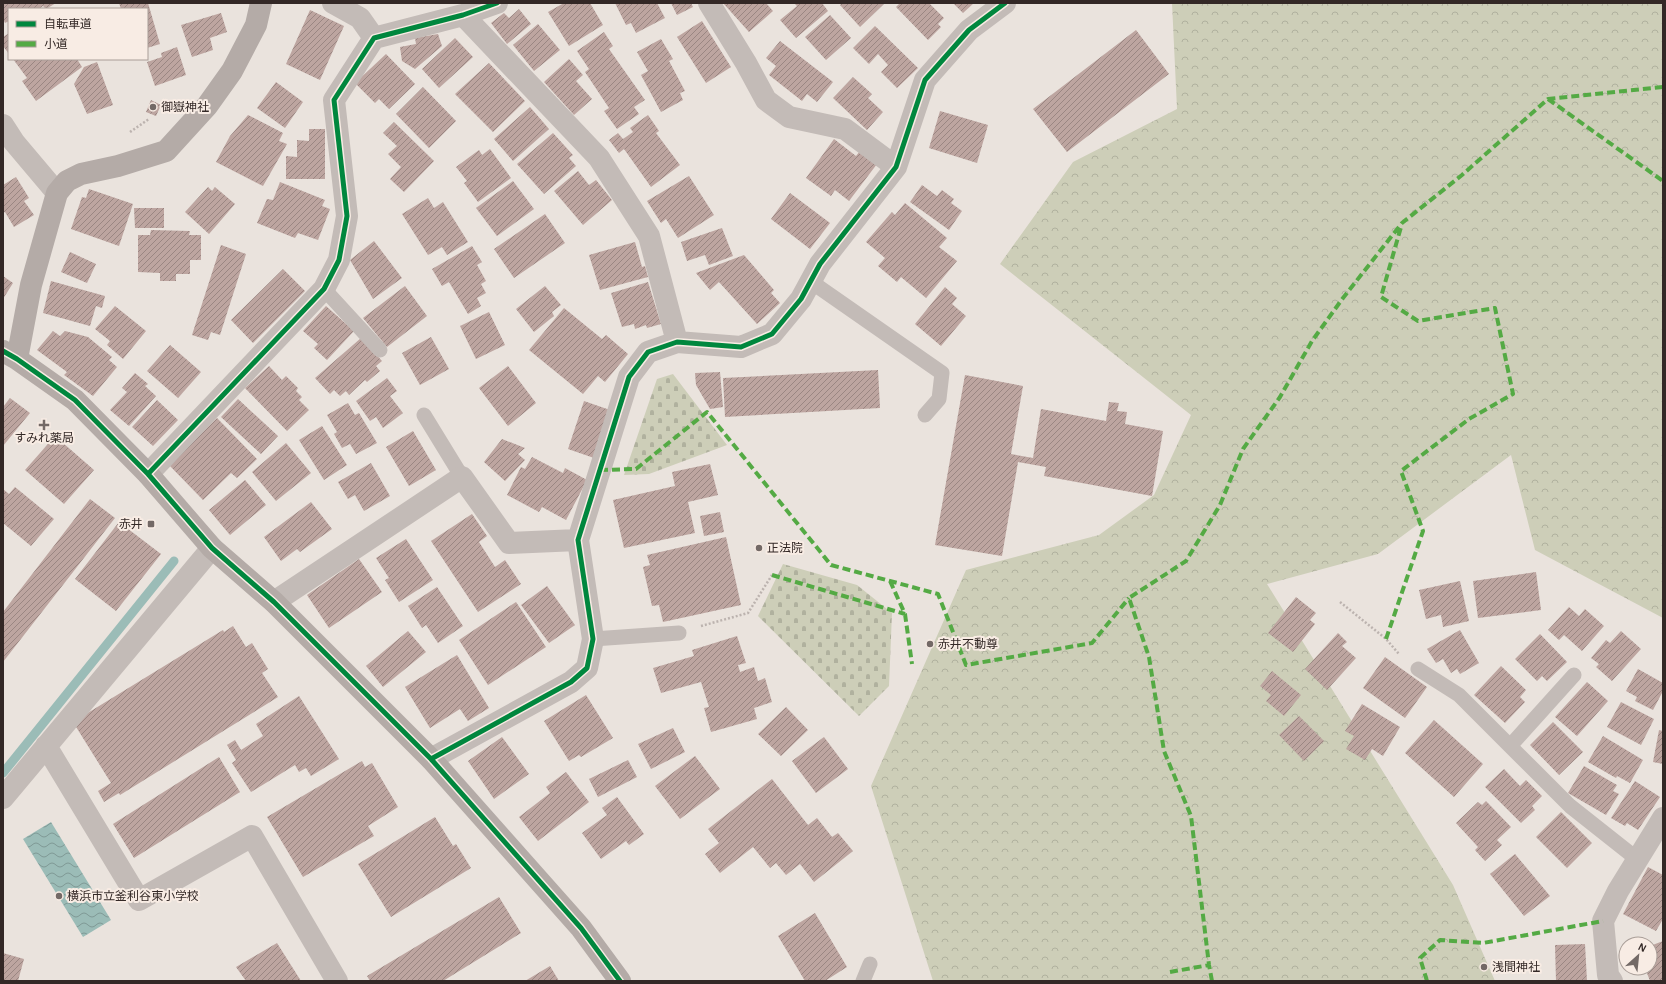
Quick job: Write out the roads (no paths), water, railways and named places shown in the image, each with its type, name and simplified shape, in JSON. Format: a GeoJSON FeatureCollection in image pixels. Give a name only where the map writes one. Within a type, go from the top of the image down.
{"type":"FeatureCollection","features":[{"type":"Feature","properties":{"kind":"street"},"geometry":{"type":"LineString","coordinates":[[261,3],[256,25],[232,71],[207,106],[166,151],[118,166],[81,174],[67,181],[57,193],[10,355],[75,400],[148,474],[212,548],[274,602],[431,759],[581,928],[620,981]]}},
{"type":"Feature","properties":{"kind":"street"},"geometry":{"type":"LineString","coordinates":[[333,3],[360,18],[374,38]]}},
{"type":"Feature","properties":{"kind":"street"},"geometry":{"type":"LineString","coordinates":[[148,474],[324,289],[339,260],[347,216],[334,100],[374,38],[463,16],[497,3]]}},
{"type":"Feature","properties":{"kind":"street"},"geometry":{"type":"LineString","coordinates":[[709,3],[746,63],[766,100],[789,117],[846,129],[896,167]]}},
{"type":"Feature","properties":{"kind":"street"},"geometry":{"type":"LineString","coordinates":[[431,759],[572,682],[587,668],[593,639],[578,540],[629,377],[648,352],[677,342],[741,347],[772,334],[800,299],[820,264],[896,167],[925,80],[969,30],[1005,3]]}},
{"type":"Feature","properties":{"kind":"street"},"geometry":{"type":"LineString","coordinates":[[463,16],[599,158],[649,236],[677,342]]}},
{"type":"Feature","properties":{"kind":"street"},"geometry":{"type":"LineString","coordinates":[[3,125],[14,142],[57,193]]}},
{"type":"Feature","properties":{"kind":"street"},"geometry":{"type":"LineString","coordinates":[[274,602],[462,477],[509,543],[578,540]]}},
{"type":"Feature","properties":{"kind":"street"},"geometry":{"type":"LineString","coordinates":[[3,798],[212,548]]}},
{"type":"Feature","properties":{"kind":"street"},"geometry":{"type":"LineString","coordinates":[[46,746],[139,900],[252,836],[337,981]]}},
{"type":"Feature","properties":{"kind":"street"},"geometry":{"type":"LineString","coordinates":[[1612,981],[1608,975],[1604,922],[1618,891],[1636,859],[1663,818]]}},
{"type":"Feature","properties":{"kind":"lane"},"geometry":{"type":"LineString","coordinates":[[810,282],[942,373],[939,399],[925,415]]}},
{"type":"Feature","properties":{"kind":"lane"},"geometry":{"type":"LineString","coordinates":[[324,289],[380,350]]}},
{"type":"Feature","properties":{"kind":"lane"},"geometry":{"type":"LineString","coordinates":[[424,415],[462,477]]}},
{"type":"Feature","properties":{"kind":"lane"},"geometry":{"type":"LineString","coordinates":[[593,639],[679,633]]}},
{"type":"Feature","properties":{"kind":"lane"},"geometry":{"type":"LineString","coordinates":[[1418,669],[1459,695],[1511,745],[1570,806],[1636,859]]}},
{"type":"Feature","properties":{"kind":"lane"},"geometry":{"type":"LineString","coordinates":[[1511,745],[1574,675]]}},
{"type":"Feature","properties":{"kind":"lane"},"geometry":{"type":"LineString","coordinates":[[863,981],[870,964]]}},
{"type":"Feature","properties":{"kind":"water"},"geometry":{"type":"Polygon","coordinates":[[[51,822],[111,920],[83,937],[23,839],[51,822]]]}},
{"type":"Feature","properties":{"kind":"waterway"},"geometry":{"type":"LineString","coordinates":[[3,773],[174,561]]}},
{"type":"Feature","properties":{"kind":"place","name":"御嶽神社"},"geometry":{"type":"Point","coordinates":[153,107]}},
{"type":"Feature","properties":{"kind":"place","name":"すみれ薬局"},"geometry":{"type":"Point","coordinates":[44,425]}},
{"type":"Feature","properties":{"kind":"place","name":"赤井"},"geometry":{"type":"Point","coordinates":[151,524]}},
{"type":"Feature","properties":{"kind":"place","name":"正法院"},"geometry":{"type":"Point","coordinates":[759,548]}},
{"type":"Feature","properties":{"kind":"place","name":"赤井不動尊"},"geometry":{"type":"Point","coordinates":[930,644]}},
{"type":"Feature","properties":{"kind":"place","name":"横浜市立釜利谷東小学校"},"geometry":{"type":"Point","coordinates":[59,896]}},
{"type":"Feature","properties":{"kind":"place","name":"浅間神社"},"geometry":{"type":"Point","coordinates":[1484,967]}}]}
